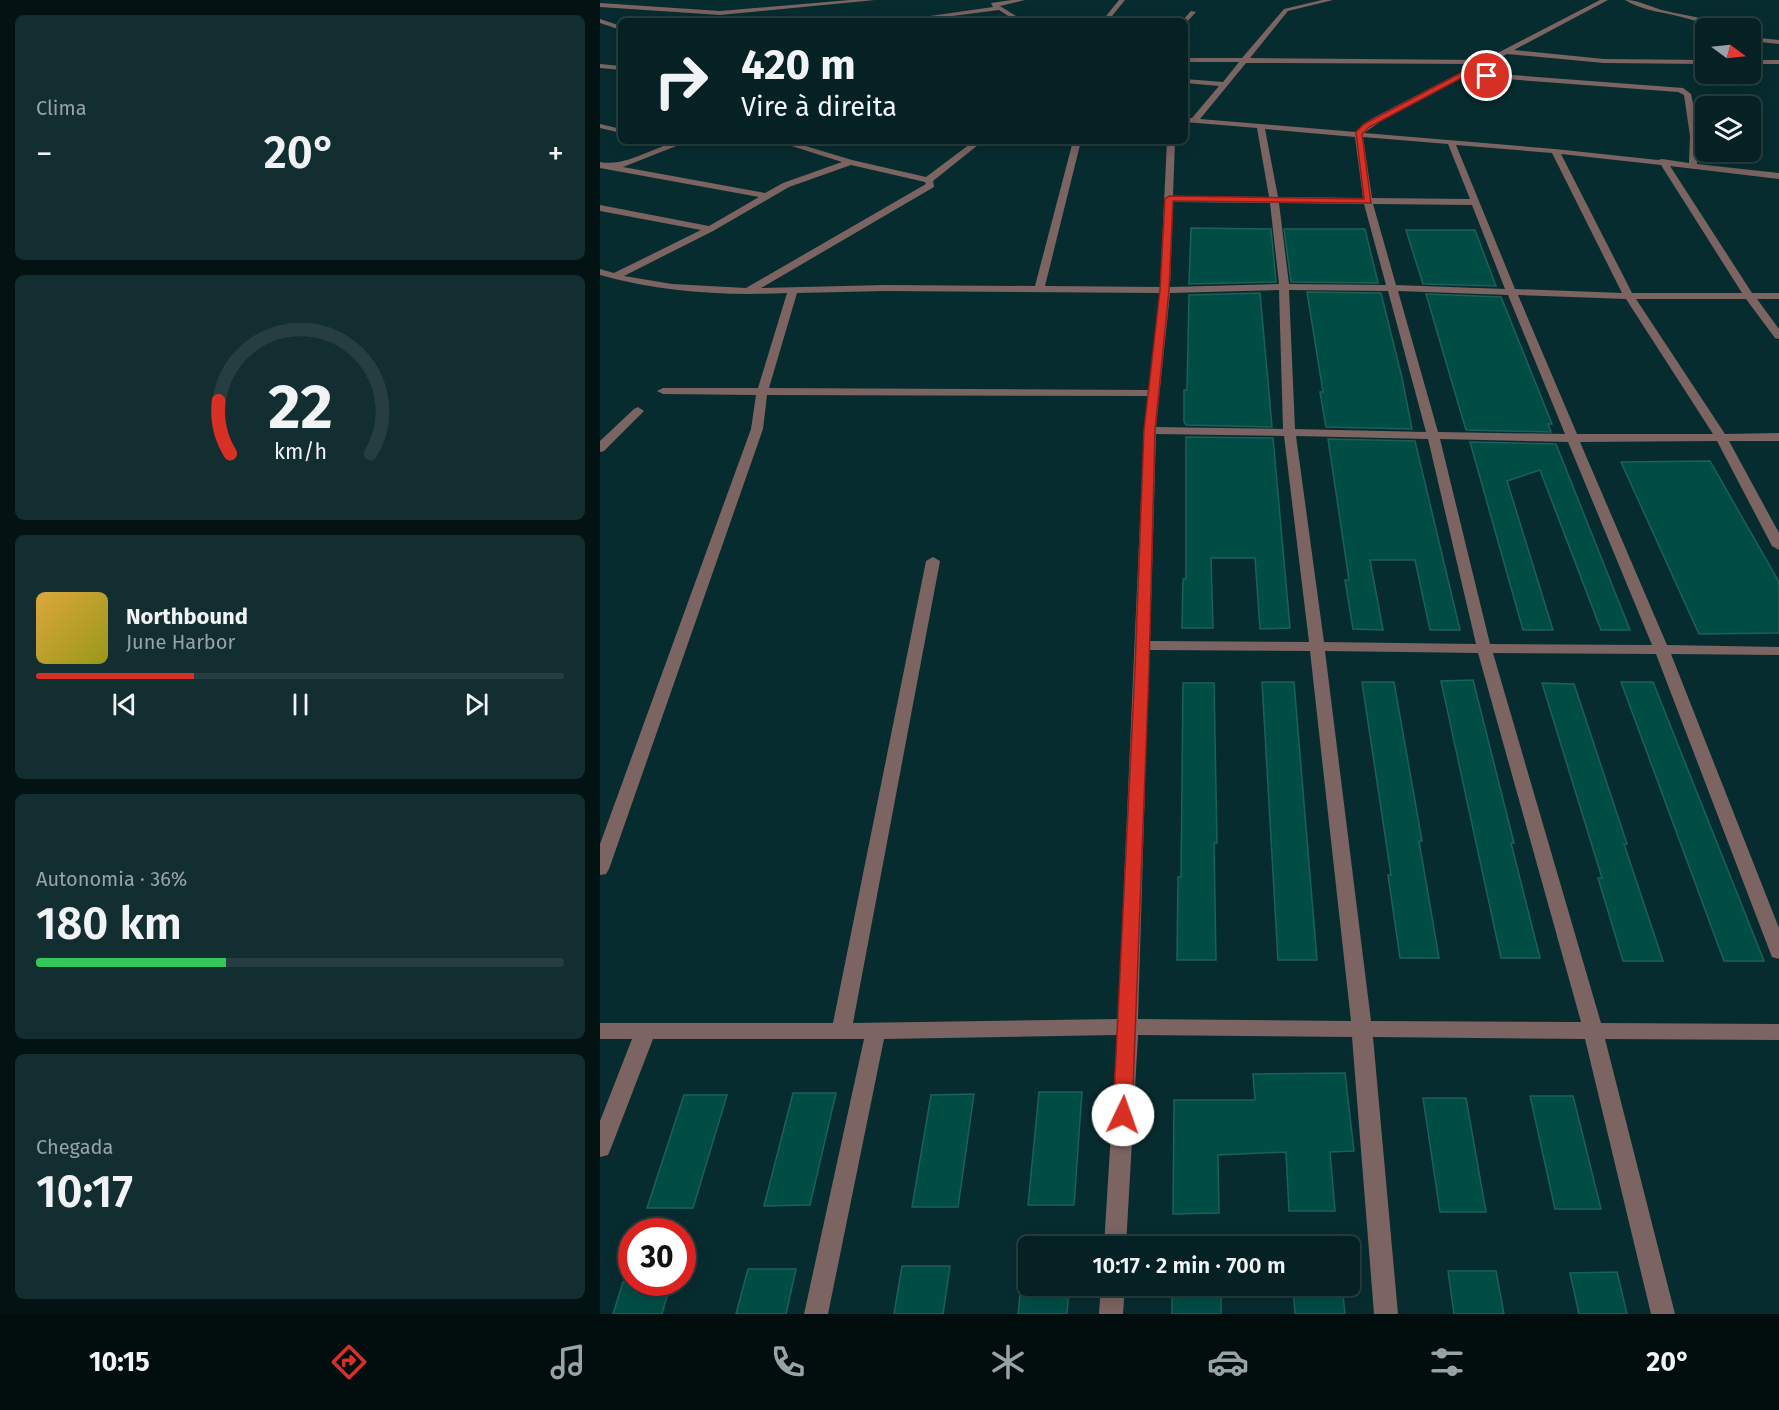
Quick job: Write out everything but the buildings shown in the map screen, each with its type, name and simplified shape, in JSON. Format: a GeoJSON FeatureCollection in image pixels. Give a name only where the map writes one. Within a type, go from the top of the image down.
{"type":"FeatureCollection","features":[{"type":"Feature","properties":{"kind":"street"},"geometry":{"type":"LineString","coordinates":[[600,5],[720,13],[872,0]]}},
{"type":"Feature","properties":{"kind":"street"},"geometry":{"type":"LineString","coordinates":[[985,0],[1016,18]]}},
{"type":"Feature","properties":{"kind":"street"},"geometry":{"type":"LineString","coordinates":[[919,18],[998,7],[1022,0]]}},
{"type":"Feature","properties":{"kind":"street"},"geometry":{"type":"LineString","coordinates":[[1107,18],[1122,0]]}},
{"type":"Feature","properties":{"kind":"street"},"geometry":{"type":"LineString","coordinates":[[1190,120],[1225,84],[1286,10],[1330,0]]}},
{"type":"Feature","properties":{"kind":"street"},"geometry":{"type":"LineString","coordinates":[[1359,134],[1372,122],[1605,0]]}},
{"type":"Feature","properties":{"kind":"street"},"geometry":{"type":"LineString","coordinates":[[1628,0],[1664,13],[1695,19]]}},
{"type":"Feature","properties":{"kind":"street"},"geometry":{"type":"LineString","coordinates":[[711,18],[729,6]]}},
{"type":"Feature","properties":{"kind":"street"},"geometry":{"type":"LineString","coordinates":[[1188,18],[1193,12]]}},
{"type":"Feature","properties":{"kind":"street"},"geometry":{"type":"LineString","coordinates":[[600,21],[618,27]]}},
{"type":"Feature","properties":{"kind":"street"},"geometry":{"type":"LineString","coordinates":[[1761,40],[1779,42]]}},
{"type":"Feature","properties":{"kind":"street"},"geometry":{"type":"LineString","coordinates":[[1508,52],[1604,62],[1695,62]]}},
{"type":"Feature","properties":{"kind":"street"},"geometry":{"type":"LineString","coordinates":[[1188,60],[1486,62]]}},
{"type":"Feature","properties":{"kind":"street"},"geometry":{"type":"LineString","coordinates":[[1761,62],[1779,62]]}},
{"type":"Feature","properties":{"kind":"street"},"geometry":{"type":"LineString","coordinates":[[600,66],[618,67]]}},
{"type":"Feature","properties":{"kind":"street"},"geometry":{"type":"LineString","coordinates":[[1464,74],[1680,90],[1687,94],[1697,142],[1693,164]]}},
{"type":"Feature","properties":{"kind":"street"},"geometry":{"type":"LineString","coordinates":[[1188,81],[1225,84]]}},
{"type":"Feature","properties":{"kind":"street"},"geometry":{"type":"LineString","coordinates":[[1190,120],[1662,161],[1779,176]]}},
{"type":"Feature","properties":{"kind":"street"},"geometry":{"type":"LineString","coordinates":[[600,126],[618,130]]}},
{"type":"Feature","properties":{"kind":"street"},"geometry":{"type":"LineString","coordinates":[[1261,126],[1274,201],[1284,287],[1289,432],[1317,646],[1362,1031],[1386,1314]]}},
{"type":"Feature","properties":{"kind":"street"},"geometry":{"type":"LineString","coordinates":[[1359,134],[1368,201],[1433,434],[1484,648],[1593,1029],[1663,1314]]}},
{"type":"Feature","properties":{"kind":"street"},"geometry":{"type":"LineString","coordinates":[[1451,142],[1477,202],[1510,291],[1661,649],[1779,952]]}},
{"type":"Feature","properties":{"kind":"street"},"geometry":{"type":"LineString","coordinates":[[600,172],[676,144]]}},
{"type":"Feature","properties":{"kind":"street"},"geometry":{"type":"LineString","coordinates":[[747,292],[931,185],[928,180],[850,162],[790,144]]}},
{"type":"Feature","properties":{"kind":"street"},"geometry":{"type":"LineString","coordinates":[[928,180],[976,144]]}},
{"type":"Feature","properties":{"kind":"street"},"geometry":{"type":"LineString","coordinates":[[1040,287],[1076,144]]}},
{"type":"Feature","properties":{"kind":"street"},"geometry":{"type":"LineString","coordinates":[[1116,1236],[1128,1027],[1150,430],[1165,290],[1171,144]]}},
{"type":"Feature","properties":{"kind":"street"},"geometry":{"type":"LineString","coordinates":[[1555,151],[1629,296],[1721,438],[1779,546]]}},
{"type":"Feature","properties":{"kind":"street"},"geometry":{"type":"LineString","coordinates":[[1662,161],[1750,297],[1779,336]]}},
{"type":"Feature","properties":{"kind":"street"},"geometry":{"type":"LineString","coordinates":[[614,277],[710,229],[799,178],[850,162]]}},
{"type":"Feature","properties":{"kind":"street"},"geometry":{"type":"LineString","coordinates":[[600,165],[766,196]]}},
{"type":"Feature","properties":{"kind":"street"},"geometry":{"type":"LineString","coordinates":[[1169,199],[1477,202]]}},
{"type":"Feature","properties":{"kind":"street"},"geometry":{"type":"LineString","coordinates":[[600,208],[710,229]]}},
{"type":"Feature","properties":{"kind":"street"},"geometry":{"type":"LineString","coordinates":[[600,272],[614,277],[699,291],[747,292],[1040,287],[1165,290],[1284,287],[1510,291],[1629,296],[1779,296]]}},
{"type":"Feature","properties":{"kind":"street"},"geometry":{"type":"LineString","coordinates":[[600,869],[757,429],[762,392],[794,290]]}},
{"type":"Feature","properties":{"kind":"street"},"geometry":{"type":"LineString","coordinates":[[663,391],[1154,393]]}},
{"type":"Feature","properties":{"kind":"street"},"geometry":{"type":"LineString","coordinates":[[600,448],[638,411]]}},
{"type":"Feature","properties":{"kind":"street"},"geometry":{"type":"LineString","coordinates":[[1150,430],[1571,438],[1779,437]]}},
{"type":"Feature","properties":{"kind":"street"},"geometry":{"type":"LineString","coordinates":[[842,1030],[933,561]]}},
{"type":"Feature","properties":{"kind":"street"},"geometry":{"type":"LineString","coordinates":[[1143,645],[1779,651]]}},
{"type":"Feature","properties":{"kind":"street"},"geometry":{"type":"LineString","coordinates":[[600,1031],[876,1031],[1128,1027],[1362,1031],[1593,1029],[1779,1032]]}},
{"type":"Feature","properties":{"kind":"street"},"geometry":{"type":"LineString","coordinates":[[600,1148],[646,1030]]}},
{"type":"Feature","properties":{"kind":"street"},"geometry":{"type":"LineString","coordinates":[[816,1314],[876,1031]]}},
{"type":"Feature","properties":{"kind":"street"},"geometry":{"type":"LineString","coordinates":[[1111,1314],[1112,1296]]}},
{"type":"Feature","properties":{"kind":"route"},"geometry":{"type":"LineString","coordinates":[[1123,1115],[1150,430],[1165,290],[1169,199],[1368,201],[1359,134],[1366,126],[1464,74],[1487,76]]}}]}
